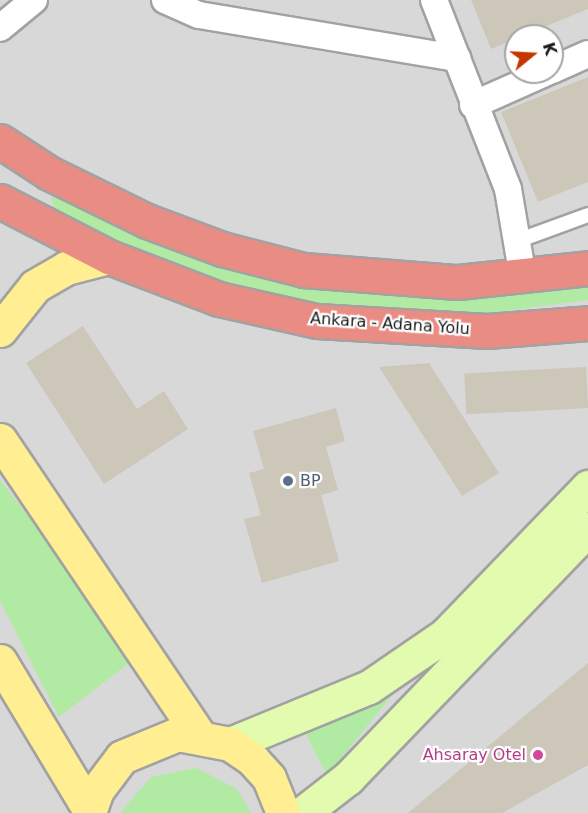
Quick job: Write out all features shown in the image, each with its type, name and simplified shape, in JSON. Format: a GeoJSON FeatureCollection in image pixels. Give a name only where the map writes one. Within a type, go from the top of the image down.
{"type":"FeatureCollection","features":[{"type":"Feature","properties":{"kind":"highway"},"geometry":{"type":"LineString","coordinates":[[0,141],[137,216],[222,249],[304,270],[375,279],[523,278],[588,268]]}},
{"type":"Feature","properties":{"kind":"highway","name":"Ankara - Adana Yolu"},"geometry":{"type":"LineString","coordinates":[[0,201],[109,258],[219,299],[317,321],[488,332],[588,323]]}},
{"type":"Feature","properties":{"kind":"main road"},"geometry":{"type":"LineString","coordinates":[[0,330],[35,286],[66,268],[109,258]]}},
{"type":"Feature","properties":{"kind":"main road"},"geometry":{"type":"LineString","coordinates":[[0,440],[199,735]]}},
{"type":"Feature","properties":{"kind":"main road"},"geometry":{"type":"LineString","coordinates":[[230,744],[369,687],[445,635],[588,487]]}},
{"type":"Feature","properties":{"kind":"main road"},"geometry":{"type":"LineString","coordinates":[[303,813],[348,778],[583,542]]}},
{"type":"Feature","properties":{"kind":"main road"},"geometry":{"type":"LineString","coordinates":[[0,661],[89,811]]}},
{"type":"Feature","properties":{"kind":"main road"},"geometry":{"type":"LineString","coordinates":[[89,811],[107,772],[122,758],[158,738],[199,735],[230,744],[269,778],[283,813]]}},
{"type":"Feature","properties":{"kind":"street"},"geometry":{"type":"LineString","coordinates":[[0,28],[34,0]]}},
{"type":"Feature","properties":{"kind":"street"},"geometry":{"type":"LineString","coordinates":[[165,0],[199,15],[457,58]]}},
{"type":"Feature","properties":{"kind":"street"},"geometry":{"type":"LineString","coordinates":[[434,0],[508,189],[523,278]]}},
{"type":"Feature","properties":{"kind":"street"},"geometry":{"type":"LineString","coordinates":[[564,65],[588,54]]}},
{"type":"Feature","properties":{"kind":"street"},"geometry":{"type":"LineString","coordinates":[[474,105],[520,84]]}},
{"type":"Feature","properties":{"kind":"lane"},"geometry":{"type":"LineString","coordinates":[[517,241],[588,214]]}},
{"type":"Feature","properties":{"kind":"shaded area"},"geometry":{"type":"Polygon","coordinates":[[[0,0],[588,0],[588,813],[0,813],[0,0]]]}},
{"type":"Feature","properties":{"kind":"green space"},"geometry":{"type":"Polygon","coordinates":[[[51,196],[234,261],[588,275],[588,300],[466,316],[386,314],[227,293],[59,227],[51,196]]]}},
{"type":"Feature","properties":{"kind":"green space"},"geometry":{"type":"Polygon","coordinates":[[[0,480],[138,656],[59,717],[0,601],[0,480]]]}},
{"type":"Feature","properties":{"kind":"green space"},"geometry":{"type":"Polygon","coordinates":[[[394,693],[327,776],[303,728],[394,693]]]}},
{"type":"Feature","properties":{"kind":"green space"},"geometry":{"type":"Polygon","coordinates":[[[196,768],[237,789],[251,813],[120,813],[151,777],[196,768]]]}},
{"type":"Feature","properties":{"kind":"building"},"geometry":{"type":"Polygon","coordinates":[[[471,0],[588,0],[588,9],[552,24],[504,24],[504,44],[491,49],[471,0]]]}},
{"type":"Feature","properties":{"kind":"building"},"geometry":{"type":"Polygon","coordinates":[[[588,77],[588,182],[538,202],[501,112],[588,77]]]}},
{"type":"Feature","properties":{"kind":"building"},"geometry":{"type":"Polygon","coordinates":[[[83,326],[137,409],[164,391],[188,429],[104,484],[26,363],[83,326]]]}},
{"type":"Feature","properties":{"kind":"building"},"geometry":{"type":"Polygon","coordinates":[[[429,363],[499,473],[462,496],[379,367],[429,363]]]}},
{"type":"Feature","properties":{"kind":"building"},"geometry":{"type":"Polygon","coordinates":[[[586,367],[588,408],[466,414],[464,373],[586,367]]]}},
{"type":"Feature","properties":{"kind":"building"},"geometry":{"type":"Polygon","coordinates":[[[336,408],[345,441],[326,447],[338,490],[321,495],[339,561],[262,583],[244,519],[261,515],[249,473],[264,469],[253,431],[336,408]]]}},
{"type":"Feature","properties":{"kind":"building"},"geometry":{"type":"Polygon","coordinates":[[[588,663],[588,765],[502,813],[408,813],[588,663]]]}},
{"type":"Feature","properties":{"kind":"place","name":"BP"},"geometry":{"type":"Point","coordinates":[288,481]}},
{"type":"Feature","properties":{"kind":"place","name":"Ahsaray Otel"},"geometry":{"type":"Point","coordinates":[538,755]}}]}
